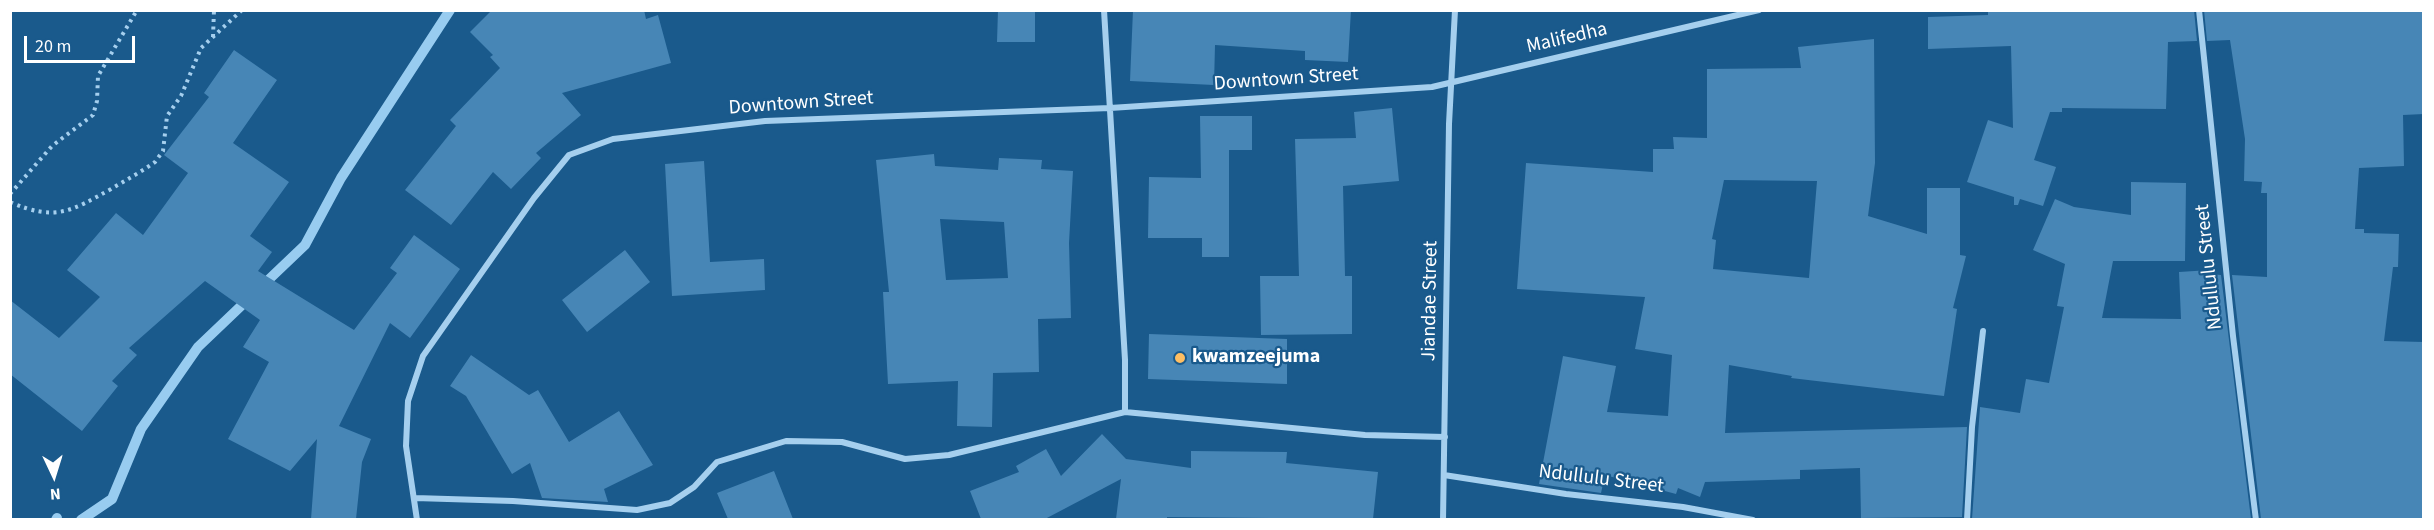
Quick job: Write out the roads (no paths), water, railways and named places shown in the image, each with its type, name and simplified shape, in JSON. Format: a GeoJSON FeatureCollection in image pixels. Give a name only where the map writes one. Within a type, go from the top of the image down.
{"type":"FeatureCollection","features":[{"type":"Feature","properties":{"kind":"street"},"geometry":{"type":"LineString","coordinates":[[1104,10],[1125,360],[1125,412]]}},
{"type":"Feature","properties":{"kind":"street","name":"Jiandae Street"},"geometry":{"type":"LineString","coordinates":[[1443,519],[1455,10]]}},
{"type":"Feature","properties":{"kind":"street","name":"Malifedha"},"geometry":{"type":"LineString","coordinates":[[1452,83],[1759,10]]}},
{"type":"Feature","properties":{"kind":"street","name":"Ndullulu Street"},"geometry":{"type":"LineString","coordinates":[[2199,10],[2233,336],[2256,519]]}},
{"type":"Feature","properties":{"kind":"street","name":"Downtown Street"},"geometry":{"type":"LineString","coordinates":[[417,519],[406,446],[408,401],[423,356],[534,198],[569,155],[613,140],[765,121],[1110,108],[1432,87],[1452,83]]}},
{"type":"Feature","properties":{"kind":"street"},"geometry":{"type":"LineString","coordinates":[[1967,519],[1972,427],[1983,331]]}},
{"type":"Feature","properties":{"kind":"street"},"geometry":{"type":"LineString","coordinates":[[415,498],[513,501],[637,510],[670,503],[694,487],[717,462],[786,441],[842,442],[905,459],[949,455],[1125,412],[1365,435],[1446,437]]}},
{"type":"Feature","properties":{"kind":"street","name":"Ndullulu Street"},"geometry":{"type":"LineString","coordinates":[[1444,475],[1566,495],[1683,507],[1754,519]]}},
{"type":"Feature","properties":{"kind":"waterway"},"geometry":{"type":"LineString","coordinates":[[81,520],[112,499],[141,429],[198,347],[305,245],[341,178],[450,10]]}},
{"type":"Feature","properties":{"kind":"place","name":"kwamzeejuma"},"geometry":{"type":"Point","coordinates":[1180,358]}}]}
